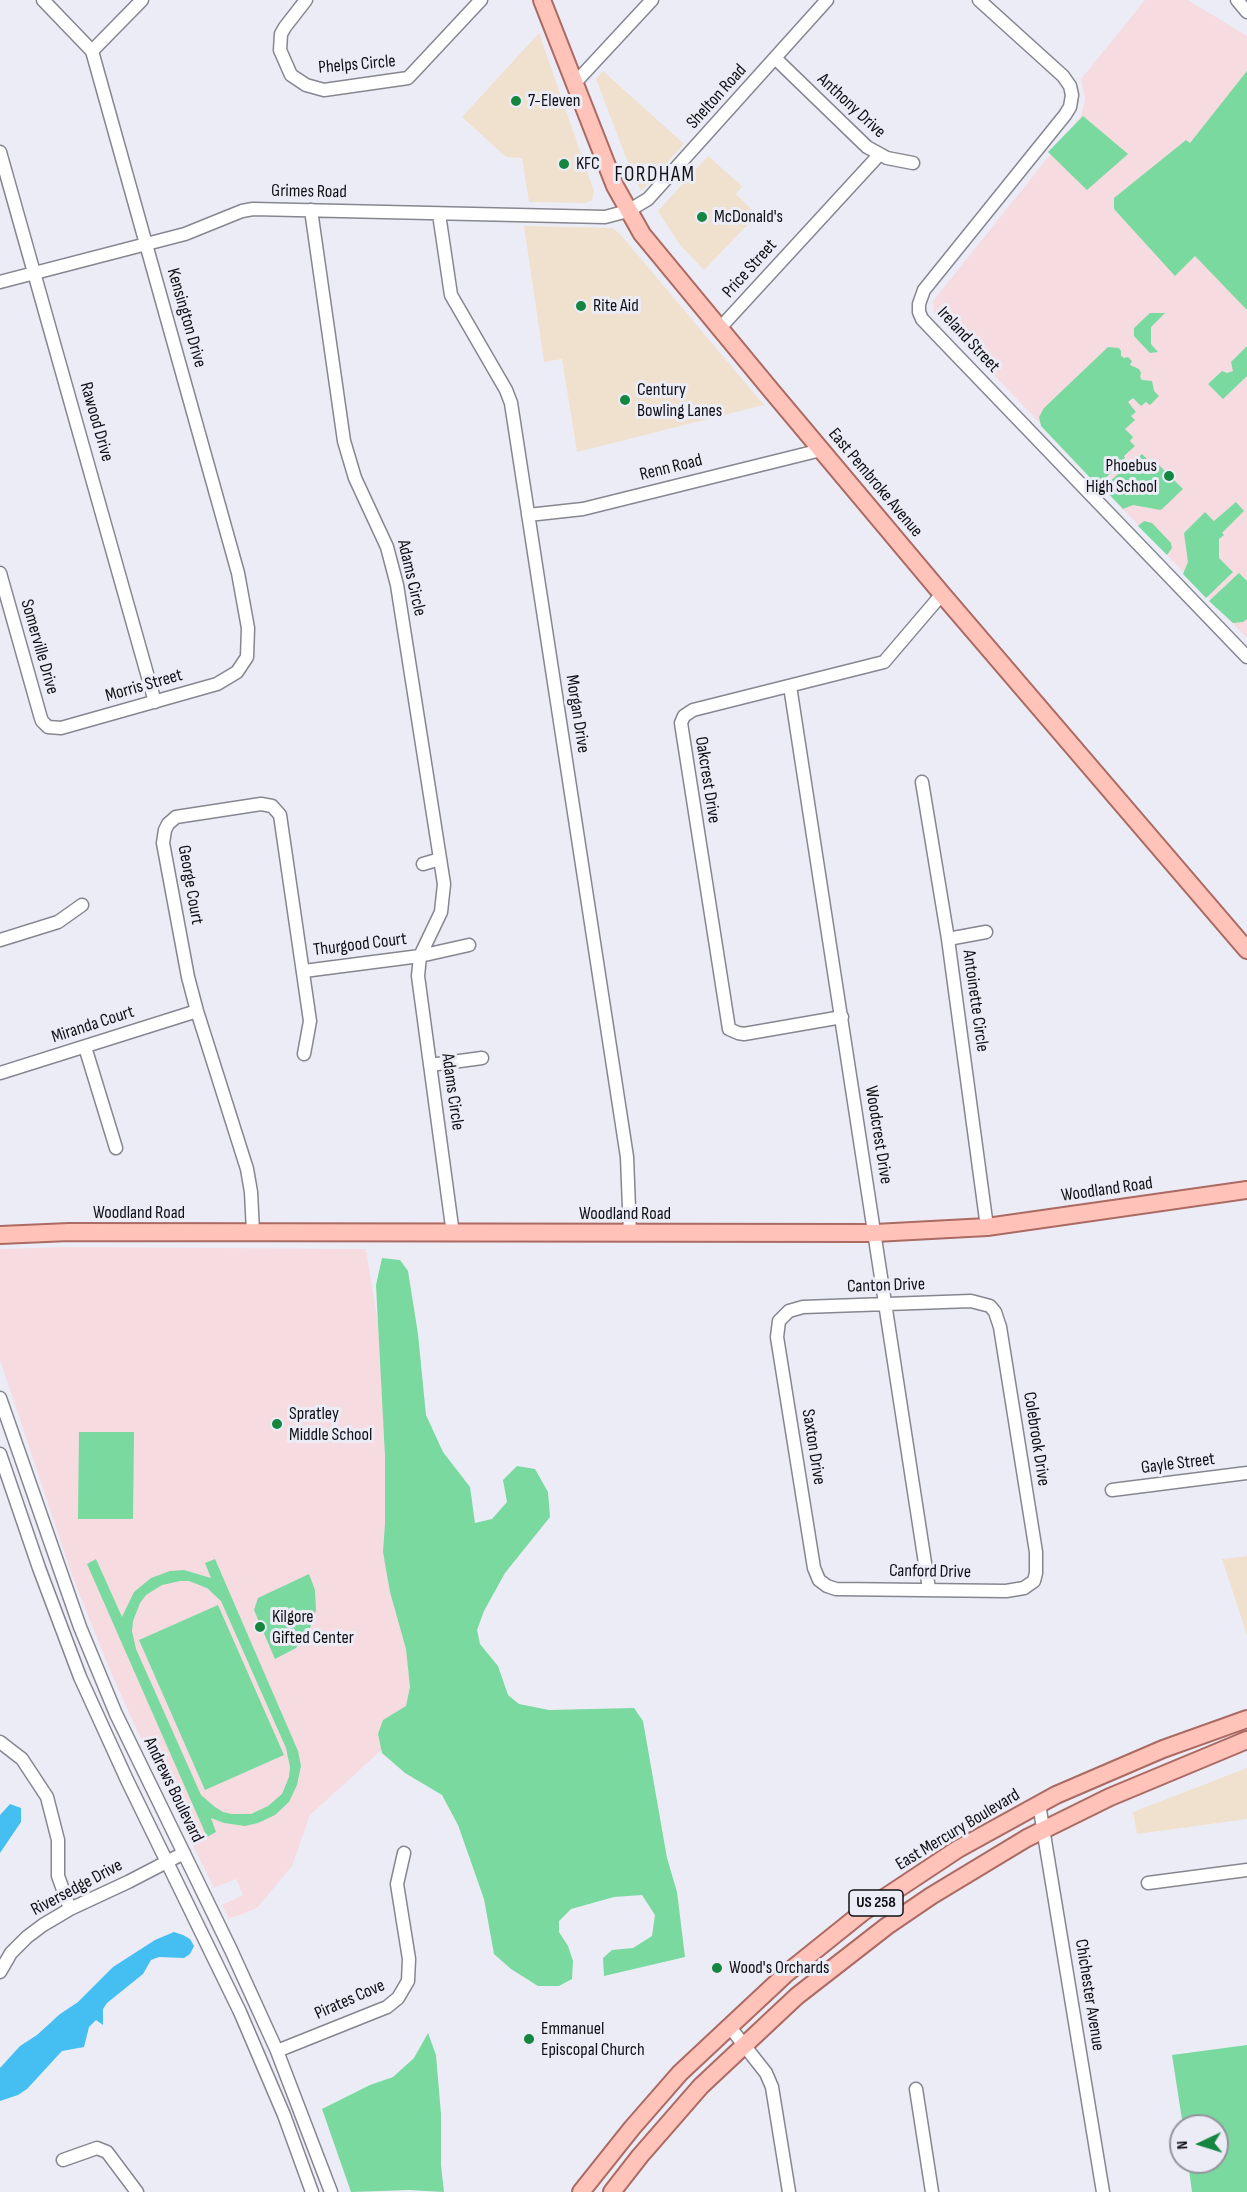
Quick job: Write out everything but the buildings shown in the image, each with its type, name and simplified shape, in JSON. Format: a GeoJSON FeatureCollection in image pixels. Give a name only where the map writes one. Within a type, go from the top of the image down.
{"type":"FeatureCollection","features":[{"type":"Feature","properties":{"kind":"main road","name":"East Pembroke Avenue"},"geometry":{"type":"LineString","coordinates":[[542,0],[615,186],[628,211],[656,252],[942,594],[1247,950]]}},
{"type":"Feature","properties":{"kind":"main road","name":"Woodland Road"},"geometry":{"type":"LineString","coordinates":[[0,1234],[69,1232],[875,1233],[987,1227],[1247,1190]]}},
{"type":"Feature","properties":{"kind":"main road","name":"East Mercury Boulevard"},"geometry":{"type":"LineString","coordinates":[[583,2191],[680,2073],[787,1973],[862,1912],[958,1849],[1040,1804],[1128,1763],[1247,1719]]}},
{"type":"Feature","properties":{"kind":"main road","name":"US 258"},"geometry":{"type":"LineString","coordinates":[[612,2192],[701,2086],[818,1979],[887,1926],[948,1885],[1044,1830],[1110,1797],[1247,1740]]}},
{"type":"Feature","properties":{"kind":"street","name":"Kensington Drive"},"geometry":{"type":"LineString","coordinates":[[43,0],[92,51],[238,573],[249,639],[247,657],[243,665]]}},
{"type":"Feature","properties":{"kind":"street"},"geometry":{"type":"LineString","coordinates":[[92,51],[142,0]]}},
{"type":"Feature","properties":{"kind":"street","name":"Phelps Circle"},"geometry":{"type":"LineString","coordinates":[[306,0],[281,34],[280,51],[291,75],[306,85],[324,90],[408,78],[482,0]]}},
{"type":"Feature","properties":{"kind":"street"},"geometry":{"type":"LineString","coordinates":[[574,84],[652,0]]}},
{"type":"Feature","properties":{"kind":"street","name":"Shelton Road"},"geometry":{"type":"LineString","coordinates":[[628,211],[648,199],[827,0]]}},
{"type":"Feature","properties":{"kind":"street","name":"Ireland Street"},"geometry":{"type":"LineString","coordinates":[[980,0],[1064,76],[1070,86],[1071,106],[924,290],[919,312],[922,319],[1247,657]]}},
{"type":"Feature","properties":{"kind":"street"},"geometry":{"type":"LineString","coordinates":[[1237,0],[1247,12]]}},
{"type":"Feature","properties":{"kind":"street","name":"Anthony Drive"},"geometry":{"type":"LineString","coordinates":[[775,58],[867,147],[879,155],[913,163]]}},
{"type":"Feature","properties":{"kind":"street","name":"Rawood Drive"},"geometry":{"type":"LineString","coordinates":[[0,152],[155,702]]}},
{"type":"Feature","properties":{"kind":"street","name":"Price Street"},"geometry":{"type":"LineString","coordinates":[[720,328],[879,155]]}},
{"type":"Feature","properties":{"kind":"street","name":"Grimes Road"},"geometry":{"type":"LineString","coordinates":[[0,282],[199,230],[247,210],[605,217],[628,211]]}},
{"type":"Feature","properties":{"kind":"street","name":"Adams Circle"},"geometry":{"type":"LineString","coordinates":[[310,210],[344,441],[355,478],[387,547],[398,585],[444,884],[443,906],[420,956],[418,983],[453,1234]]}},
{"type":"Feature","properties":{"kind":"street","name":"Morgan Drive"},"geometry":{"type":"LineString","coordinates":[[439,214],[452,295],[506,390],[511,403],[627,1157],[630,1234]]}},
{"type":"Feature","properties":{"kind":"street","name":"Renn Road"},"geometry":{"type":"LineString","coordinates":[[528,515],[583,508],[821,450]]}},
{"type":"Feature","properties":{"kind":"street","name":"Somerville Drive"},"geometry":{"type":"LineString","coordinates":[[0,573],[42,722],[48,727]]}},
{"type":"Feature","properties":{"kind":"street","name":"Oakcrest Drive"},"geometry":{"type":"LineString","coordinates":[[842,1017],[744,1034],[733,1032],[727,1024],[681,723],[684,716],[693,710],[884,662],[942,594]]}},
{"type":"Feature","properties":{"kind":"street","name":"Morris Street"},"geometry":{"type":"LineString","coordinates":[[48,727],[61,728],[225,681],[243,665]]}},
{"type":"Feature","properties":{"kind":"street","name":"Woodcrest Drive"},"geometry":{"type":"LineString","coordinates":[[790,686],[929,1589]]}},
{"type":"Feature","properties":{"kind":"street","name":"Antoinette Circle"},"geometry":{"type":"LineString","coordinates":[[922,782],[948,939],[987,1227]]}},
{"type":"Feature","properties":{"kind":"street","name":"George Court"},"geometry":{"type":"LineString","coordinates":[[253,1232],[252,1192],[247,1169],[196,1011],[188,977],[164,843],[165,830],[176,817],[254,804],[267,804],[277,810],[282,822],[310,1021],[304,1054]]}},
{"type":"Feature","properties":{"kind":"street"},"geometry":{"type":"LineString","coordinates":[[423,864],[440,859]]}},
{"type":"Feature","properties":{"kind":"street"},"geometry":{"type":"LineString","coordinates":[[0,940],[58,922],[81,905]]}},
{"type":"Feature","properties":{"kind":"street"},"geometry":{"type":"LineString","coordinates":[[948,939],[986,932]]}},
{"type":"Feature","properties":{"kind":"street"},"geometry":{"type":"LineString","coordinates":[[420,956],[469,945]]}},
{"type":"Feature","properties":{"kind":"street","name":"Thurgood Court"},"geometry":{"type":"LineString","coordinates":[[304,971],[420,956]]}},
{"type":"Feature","properties":{"kind":"street","name":"Miranda Court"},"geometry":{"type":"LineString","coordinates":[[0,1073],[196,1011]]}},
{"type":"Feature","properties":{"kind":"street"},"geometry":{"type":"LineString","coordinates":[[85,1047],[116,1148]]}},
{"type":"Feature","properties":{"kind":"street"},"geometry":{"type":"LineString","coordinates":[[430,1065],[482,1058]]}},
{"type":"Feature","properties":{"kind":"street","name":"Canton Drive"},"geometry":{"type":"LineString","coordinates":[[783,1315],[803,1307],[971,1301],[990,1306]]}},
{"type":"Feature","properties":{"kind":"street","name":"Colebrook Drive"},"geometry":{"type":"LineString","coordinates":[[990,1306],[995,1312],[1000,1327],[1036,1552],[1034,1581]]}},
{"type":"Feature","properties":{"kind":"street","name":"Saxton Drive"},"geometry":{"type":"LineString","coordinates":[[783,1315],[779,1322],[777,1337],[814,1568],[823,1584]]}},
{"type":"Feature","properties":{"kind":"street","name":"Andrews Boulevard"},"geometry":{"type":"LineString","coordinates":[[0,1398],[80,1627],[116,1714],[184,1852],[277,2051],[330,2192]]}},
{"type":"Feature","properties":{"kind":"street","name":"Andrews Boulevard"},"geometry":{"type":"LineString","coordinates":[[0,1454],[39,1568],[77,1668],[240,2012],[284,2115],[312,2192]]}},
{"type":"Feature","properties":{"kind":"street","name":"Gayle Street"},"geometry":{"type":"LineString","coordinates":[[1113,1490],[1247,1473]]}},
{"type":"Feature","properties":{"kind":"street","name":"Canford Drive"},"geometry":{"type":"LineString","coordinates":[[823,1584],[836,1589],[1016,1591],[1030,1586],[1034,1581]]}},
{"type":"Feature","properties":{"kind":"street"},"geometry":{"type":"LineString","coordinates":[[0,1742],[22,1759],[47,1797],[58,1840],[58,1876],[70,1909]]}},
{"type":"Feature","properties":{"kind":"street","name":"Chichester Avenue"},"geometry":{"type":"LineString","coordinates":[[1040,1804],[1103,2192]]}},
{"type":"Feature","properties":{"kind":"street","name":"Riversedge Drive"},"geometry":{"type":"LineString","coordinates":[[0,1972],[11,1953],[43,1925],[184,1852]]}},
{"type":"Feature","properties":{"kind":"street","name":"Pirates Cove"},"geometry":{"type":"LineString","coordinates":[[277,2051],[387,2007],[398,1998],[408,1981],[409,1959],[397,1884],[404,1853]]}},
{"type":"Feature","properties":{"kind":"street"},"geometry":{"type":"LineString","coordinates":[[1148,1883],[1247,1870]]}},
{"type":"Feature","properties":{"kind":"street"},"geometry":{"type":"LineString","coordinates":[[729,2026],[766,2073],[772,2087],[789,2192]]}},
{"type":"Feature","properties":{"kind":"street"},"geometry":{"type":"LineString","coordinates":[[916,2089],[932,2192]]}},
{"type":"Feature","properties":{"kind":"street"},"geometry":{"type":"LineString","coordinates":[[63,2160],[97,2148],[107,2152],[137,2192]]}},
{"type":"Feature","properties":{"kind":"shaded area","name":"Phoebus High School"},"geometry":{"type":"Polygon","coordinates":[[[1145,0],[1188,0],[1247,36],[1247,638],[934,313],[933,301],[1081,116],[1085,99],[1081,79],[1145,0]]]}},
{"type":"Feature","properties":{"kind":"shaded area"},"geometry":{"type":"Polygon","coordinates":[[[539,33],[594,191],[592,200],[586,203],[529,202],[522,158],[506,157],[462,117],[539,33]]]}},
{"type":"Feature","properties":{"kind":"shaded area"},"geometry":{"type":"Polygon","coordinates":[[[603,71],[684,144],[641,191],[596,79],[603,71]]]}},
{"type":"Feature","properties":{"kind":"shaded area"},"geometry":{"type":"Polygon","coordinates":[[[708,156],[742,186],[736,194],[757,215],[704,270],[680,245],[658,211],[708,156]]]}},
{"type":"Feature","properties":{"kind":"shaded area"},"geometry":{"type":"Polygon","coordinates":[[[524,226],[613,228],[764,405],[577,452],[562,359],[544,362],[524,226]]]}},
{"type":"Feature","properties":{"kind":"shaded area","name":"Kilgore Gifted Center"},"geometry":{"type":"Polygon","coordinates":[[[66,1247],[366,1249],[439,1698],[310,1815],[292,1866],[257,1908],[229,1919],[222,1905],[243,1895],[236,1879],[214,1888],[154,1767],[112,1675],[73,1578],[0,1360],[0,1249],[66,1247]]]}},
{"type":"Feature","properties":{"kind":"shaded area"},"geometry":{"type":"Polygon","coordinates":[[[1247,1556],[1247,1635],[1222,1559],[1247,1556]]]}},
{"type":"Feature","properties":{"kind":"shaded area"},"geometry":{"type":"Polygon","coordinates":[[[1247,1768],[1247,1819],[1137,1834],[1133,1812],[1247,1768]]]}},
{"type":"Feature","properties":{"kind":"green space"},"geometry":{"type":"Polygon","coordinates":[[[1247,71],[1247,310],[1195,256],[1175,276],[1114,209],[1114,198],[1186,140],[1190,143],[1247,71]]]}},
{"type":"Feature","properties":{"kind":"green space"},"geometry":{"type":"Polygon","coordinates":[[[1083,116],[1128,154],[1087,190],[1048,152],[1083,116]]]}},
{"type":"Feature","properties":{"kind":"green space"},"geometry":{"type":"Polygon","coordinates":[[[1150,313],[1165,313],[1151,327],[1151,344],[1158,352],[1150,353],[1134,336],[1134,328],[1150,313]]]}},
{"type":"Feature","properties":{"kind":"green space"},"geometry":{"type":"Polygon","coordinates":[[[1247,346],[1247,376],[1223,399],[1208,384],[1222,371],[1227,373],[1233,371],[1231,362],[1247,346]]]}},
{"type":"Feature","properties":{"kind":"green space"},"geometry":{"type":"Polygon","coordinates":[[[1108,347],[1119,348],[1121,356],[1128,357],[1132,361],[1130,365],[1139,369],[1142,380],[1152,381],[1154,391],[1159,396],[1150,405],[1146,402],[1141,406],[1133,398],[1128,402],[1136,412],[1131,416],[1135,420],[1125,429],[1133,437],[1130,441],[1135,446],[1098,486],[1041,426],[1039,417],[1044,408],[1108,347]]]}},
{"type":"Feature","properties":{"kind":"green space"},"geometry":{"type":"Polygon","coordinates":[[[1142,454],[1151,463],[1154,460],[1183,489],[1161,510],[1133,505],[1123,509],[1103,488],[1142,454]]]}},
{"type":"Feature","properties":{"kind":"green space"},"geometry":{"type":"Polygon","coordinates":[[[1236,502],[1244,511],[1219,539],[1219,558],[1233,572],[1206,598],[1183,574],[1188,562],[1184,533],[1205,512],[1214,521],[1236,502]]]}},
{"type":"Feature","properties":{"kind":"green space"},"geometry":{"type":"Polygon","coordinates":[[[1144,521],[1152,523],[1171,543],[1172,548],[1167,555],[1138,526],[1144,521]]]}},
{"type":"Feature","properties":{"kind":"green space"},"geometry":{"type":"Polygon","coordinates":[[[1239,573],[1247,581],[1247,619],[1233,623],[1209,601],[1239,573]]]}},
{"type":"Feature","properties":{"kind":"green space"},"geometry":{"type":"Polygon","coordinates":[[[382,1258],[400,1260],[408,1271],[418,1334],[426,1415],[443,1452],[470,1487],[475,1523],[492,1519],[507,1502],[503,1480],[517,1466],[535,1469],[548,1492],[550,1517],[505,1573],[484,1611],[477,1630],[480,1644],[498,1666],[508,1695],[519,1704],[549,1710],[634,1708],[643,1721],[667,1858],[677,1892],[685,1957],[604,1976],[603,1958],[612,1950],[633,1948],[652,1936],[655,1915],[642,1895],[614,1897],[571,1909],[559,1921],[559,1932],[568,1946],[573,1961],[572,1979],[559,1986],[538,1986],[511,1969],[494,1954],[484,1899],[458,1825],[442,1795],[405,1773],[382,1753],[378,1734],[383,1720],[406,1706],[410,1687],[406,1649],[390,1592],[383,1552],[385,1456],[376,1285],[382,1258]]]}},
{"type":"Feature","properties":{"kind":"green space"},"geometry":{"type":"Polygon","coordinates":[[[79,1432],[134,1432],[133,1519],[78,1519],[79,1432]]]}},
{"type":"Feature","properties":{"kind":"green space"},"geometry":{"type":"Polygon","coordinates":[[[96,1559],[122,1617],[134,1592],[151,1578],[170,1571],[184,1570],[211,1578],[205,1563],[215,1559],[298,1751],[301,1766],[297,1785],[289,1802],[275,1815],[245,1826],[224,1823],[211,1818],[216,1832],[207,1837],[87,1564],[96,1559]],[[189,1581],[162,1585],[146,1595],[133,1621],[132,1631],[136,1649],[201,1795],[223,1812],[251,1814],[268,1806],[282,1794],[289,1777],[290,1767],[286,1748],[221,1601],[207,1588],[189,1581]]]}},
{"type":"Feature","properties":{"kind":"green space"},"geometry":{"type":"Polygon","coordinates":[[[309,1574],[315,1590],[316,1611],[309,1631],[296,1648],[275,1659],[254,1610],[258,1598],[309,1574]]]}},
{"type":"Feature","properties":{"kind":"green space"},"geometry":{"type":"Polygon","coordinates":[[[218,1605],[284,1755],[205,1790],[139,1640],[218,1605]]]}},
{"type":"Feature","properties":{"kind":"green space"},"geometry":{"type":"Polygon","coordinates":[[[428,2033],[436,2055],[444,2192],[409,2190],[351,2192],[322,2109],[370,2085],[393,2077],[414,2058],[428,2033]]]}},
{"type":"Feature","properties":{"kind":"green space"},"geometry":{"type":"Polygon","coordinates":[[[1247,2045],[1247,2192],[1192,2192],[1190,2174],[1229,2174],[1229,2114],[1181,2114],[1172,2055],[1247,2045]]]}},
{"type":"Feature","properties":{"kind":"water"},"geometry":{"type":"Polygon","coordinates":[[[10,1804],[21,1808],[21,1822],[0,1853],[0,1815],[10,1804]]]}},
{"type":"Feature","properties":{"kind":"water"},"geometry":{"type":"Polygon","coordinates":[[[174,1932],[190,1939],[194,1946],[190,1954],[184,1958],[159,1957],[151,1960],[143,1974],[107,2003],[103,2009],[103,2025],[96,2020],[89,2027],[84,2047],[62,2051],[27,2089],[18,2095],[0,2101],[0,2068],[20,2046],[78,2002],[113,1967],[155,1940],[174,1932]]]}},
{"type":"Feature","properties":{"kind":"place","name":"7-Eleven"},"geometry":{"type":"Point","coordinates":[516,101]}},
{"type":"Feature","properties":{"kind":"place","name":"KFC"},"geometry":{"type":"Point","coordinates":[564,164]}},
{"type":"Feature","properties":{"kind":"place","name":"McDonald's"},"geometry":{"type":"Point","coordinates":[702,217]}},
{"type":"Feature","properties":{"kind":"place","name":"Rite Aid"},"geometry":{"type":"Point","coordinates":[581,306]}},
{"type":"Feature","properties":{"kind":"place","name":"Century Bowling Lanes"},"geometry":{"type":"Point","coordinates":[625,400]}},
{"type":"Feature","properties":{"kind":"place","name":"Phoebus High School"},"geometry":{"type":"Point","coordinates":[1169,476]}},
{"type":"Feature","properties":{"kind":"place","name":"Spratley Middle School"},"geometry":{"type":"Point","coordinates":[277,1424]}},
{"type":"Feature","properties":{"kind":"place","name":"Kilgore Gifted Center"},"geometry":{"type":"Point","coordinates":[260,1627]}},
{"type":"Feature","properties":{"kind":"place","name":"Wood's Orchards"},"geometry":{"type":"Point","coordinates":[717,1968]}},
{"type":"Feature","properties":{"kind":"place","name":"Emmanuel Episcopal Church"},"geometry":{"type":"Point","coordinates":[529,2039]}},
{"type":"Feature","properties":{"kind":"district","name":"FORDHAM"},"geometry":{"type":"Point","coordinates":[655,176]}}]}
